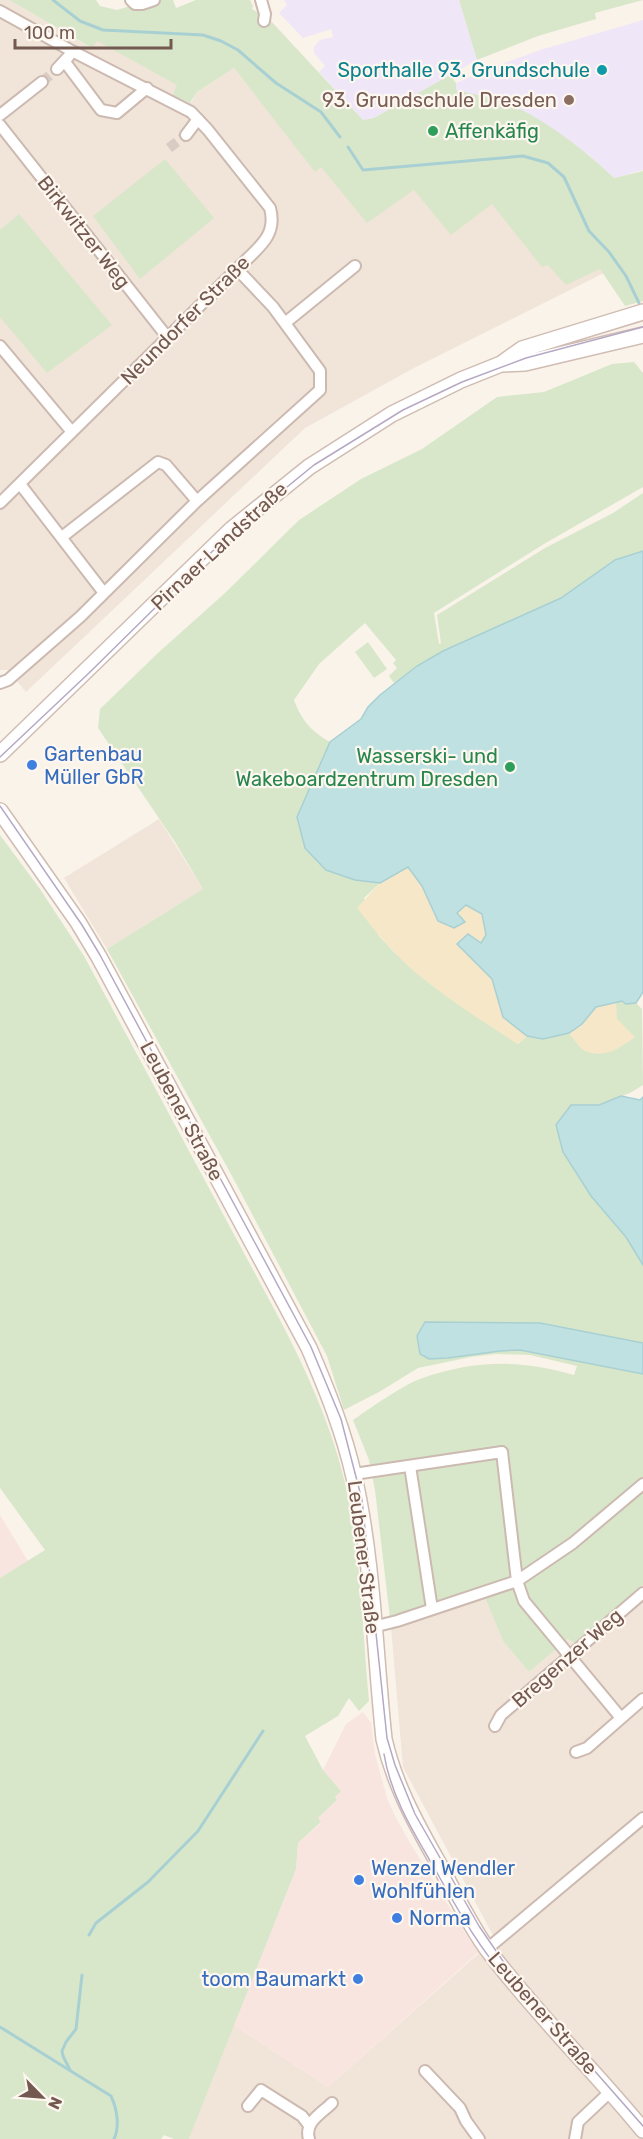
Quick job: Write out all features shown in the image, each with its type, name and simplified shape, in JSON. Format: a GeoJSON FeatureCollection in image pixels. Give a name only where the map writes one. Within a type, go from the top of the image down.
{"type":"FeatureCollection","features":[{"type":"Feature","properties":{"kind":"street"},"geometry":{"type":"LineString","coordinates":[[131,0],[135,4],[154,0]]}},
{"type":"Feature","properties":{"kind":"street"},"geometry":{"type":"LineString","coordinates":[[261,0],[265,14],[264,21]]}},
{"type":"Feature","properties":{"kind":"street","name":"Neundorfer Straße"},"geometry":{"type":"LineString","coordinates":[[0,10],[72,51],[191,112],[270,207],[273,220],[269,235],[237,269],[0,503]]}},
{"type":"Feature","properties":{"kind":"street"},"geometry":{"type":"LineString","coordinates":[[72,51],[61,66],[105,112],[117,113],[147,88]]}},
{"type":"Feature","properties":{"kind":"street"},"geometry":{"type":"LineString","coordinates":[[0,116],[42,81]]}},
{"type":"Feature","properties":{"kind":"street"},"geometry":{"type":"LineString","coordinates":[[186,135],[198,119]]}},
{"type":"Feature","properties":{"kind":"street","name":"Birkwitzer Weg"},"geometry":{"type":"LineString","coordinates":[[0,125],[168,338]]}},
{"type":"Feature","properties":{"kind":"street"},"geometry":{"type":"LineString","coordinates":[[285,322],[355,266]]}},
{"type":"Feature","properties":{"kind":"street"},"geometry":{"type":"LineString","coordinates":[[0,683],[8,681],[104,593],[197,501],[320,390],[320,371],[285,322],[237,269]]}},
{"type":"Feature","properties":{"kind":"street","name":"Pirnaer Landstraße"},"geometry":{"type":"LineString","coordinates":[[0,754],[232,529],[290,480],[336,448],[392,414],[461,380],[501,364],[522,349],[643,312]]}},
{"type":"Feature","properties":{"kind":"street","name":"Pirnaer Landstraße"},"geometry":{"type":"LineString","coordinates":[[501,364],[525,363],[643,334]]}},
{"type":"Feature","properties":{"kind":"street"},"geometry":{"type":"LineString","coordinates":[[0,346],[72,432]]}},
{"type":"Feature","properties":{"kind":"street"},"geometry":{"type":"LineString","coordinates":[[62,537],[158,462],[166,465],[197,501]]}},
{"type":"Feature","properties":{"kind":"street"},"geometry":{"type":"LineString","coordinates":[[20,484],[104,593]]}},
{"type":"Feature","properties":{"kind":"street","name":"Leubener Straße"},"geometry":{"type":"LineString","coordinates":[[0,812],[80,925],[99,957],[313,1358],[338,1420],[354,1474],[364,1529],[384,1739],[390,1766],[407,1808],[487,1949],[643,2130]]}},
{"type":"Feature","properties":{"kind":"street"},"geometry":{"type":"LineString","coordinates":[[354,1474],[502,1452],[517,1581],[524,1602],[621,1718]]}},
{"type":"Feature","properties":{"kind":"street"},"geometry":{"type":"LineString","coordinates":[[411,1466],[432,1608]]}},
{"type":"Feature","properties":{"kind":"street"},"geometry":{"type":"LineString","coordinates":[[373,1627],[517,1581],[573,1543],[643,1484]]}},
{"type":"Feature","properties":{"kind":"street","name":"Bregenzer Weg"},"geometry":{"type":"LineString","coordinates":[[495,1726],[501,1715],[643,1593]]}},
{"type":"Feature","properties":{"kind":"street"},"geometry":{"type":"LineString","coordinates":[[576,1752],[587,1748],[643,1699]]}},
{"type":"Feature","properties":{"kind":"street"},"geometry":{"type":"LineString","coordinates":[[487,1949],[643,1818]]}},
{"type":"Feature","properties":{"kind":"street"},"geometry":{"type":"LineString","coordinates":[[425,2071],[460,2108],[479,2139]]}},
{"type":"Feature","properties":{"kind":"street"},"geometry":{"type":"LineString","coordinates":[[248,2106],[264,2086],[302,2116],[308,2124]]}},
{"type":"Feature","properties":{"kind":"street"},"geometry":{"type":"LineString","coordinates":[[575,2139],[578,2122],[611,2091]]}},
{"type":"Feature","properties":{"kind":"street"},"geometry":{"type":"LineString","coordinates":[[309,2139],[308,2124],[332,2103]]}},
{"type":"Feature","properties":{"kind":"shaded area"},"geometry":{"type":"Polygon","coordinates":[[[0,0],[9,0],[91,48],[97,40],[178,85],[191,103],[197,92],[234,68],[315,171],[340,152],[528,179],[604,273],[412,369],[305,428],[26,692],[8,670],[0,670],[0,0]]]}},
{"type":"Feature","properties":{"kind":"shaded area"},"geometry":{"type":"Polygon","coordinates":[[[284,0],[459,0],[477,60],[374,118],[363,120],[319,72],[325,66],[314,53],[314,47],[320,40],[333,37],[331,29],[303,38],[279,13],[287,5],[284,0]]]}},
{"type":"Feature","properties":{"kind":"shaded area","name":"93. Grundschule Dresden"},"geometry":{"type":"Polygon","coordinates":[[[643,20],[643,170],[614,178],[589,155],[542,123],[456,90],[456,83],[488,69],[540,50],[643,20]]]}},
{"type":"Feature","properties":{"kind":"shaded area"},"geometry":{"type":"Polygon","coordinates":[[[159,819],[203,889],[107,949],[64,878],[159,819]]]}},
{"type":"Feature","properties":{"kind":"shaded area"},"geometry":{"type":"Polygon","coordinates":[[[0,1515],[28,1561],[0,1578],[0,1515]]]}},
{"type":"Feature","properties":{"kind":"shaded area"},"geometry":{"type":"Polygon","coordinates":[[[643,1585],[643,2139],[189,2139],[234,2025],[328,2087],[495,1939],[403,1767],[391,1627],[485,1595],[503,1641],[529,1672],[568,1639],[574,1643],[643,1585]]]}},
{"type":"Feature","properties":{"kind":"shaded area"},"geometry":{"type":"Polygon","coordinates":[[[363,1712],[371,1723],[375,1754],[387,1798],[394,1814],[479,1952],[328,2087],[234,2025],[296,1869],[298,1843],[321,1823],[317,1819],[337,1800],[335,1797],[341,1791],[323,1770],[346,1724],[363,1712]]]}},
{"type":"Feature","properties":{"kind":"green space"},"geometry":{"type":"Polygon","coordinates":[[[9,0],[96,0],[100,6],[117,10],[130,6],[142,7],[159,0],[173,0],[176,8],[196,0],[250,0],[252,9],[269,19],[363,120],[374,118],[450,75],[456,83],[456,90],[497,100],[538,119],[566,137],[614,178],[643,171],[643,301],[625,306],[600,269],[566,285],[548,265],[542,267],[492,204],[451,235],[414,190],[367,223],[321,167],[315,172],[234,68],[197,92],[190,103],[173,95],[177,85],[97,41],[92,48],[9,0]]]}},
{"type":"Feature","properties":{"kind":"green space"},"geometry":{"type":"Polygon","coordinates":[[[459,0],[643,0],[595,13],[596,19],[538,36],[477,60],[459,0]]]}},
{"type":"Feature","properties":{"kind":"green space"},"geometry":{"type":"Polygon","coordinates":[[[165,159],[214,218],[140,279],[93,216],[165,159]]]}},
{"type":"Feature","properties":{"kind":"green space"},"geometry":{"type":"Polygon","coordinates":[[[19,214],[112,325],[47,373],[0,317],[0,230],[19,214]]]}},
{"type":"Feature","properties":{"kind":"green space"},"geometry":{"type":"Polygon","coordinates":[[[634,362],[643,373],[643,487],[544,544],[434,613],[439,644],[441,643],[437,615],[545,548],[613,513],[643,493],[643,551],[615,560],[561,598],[443,651],[394,683],[389,676],[397,668],[393,663],[396,660],[365,623],[319,664],[294,700],[308,725],[330,742],[297,817],[355,880],[380,883],[364,898],[379,936],[416,972],[518,1044],[527,1036],[543,1039],[569,1033],[584,1050],[616,1019],[616,1002],[622,1000],[626,1004],[636,1003],[642,1009],[643,1085],[630,1093],[599,1105],[571,1105],[563,1152],[591,1196],[626,1237],[643,1265],[643,1585],[574,1643],[568,1639],[529,1672],[503,1641],[484,1595],[391,1627],[375,1490],[369,1460],[353,1420],[420,1379],[459,1368],[516,1364],[574,1375],[577,1366],[530,1355],[496,1354],[471,1357],[418,1368],[344,1410],[327,1356],[232,1176],[107,949],[203,889],[175,842],[98,728],[100,709],[225,593],[299,520],[361,479],[422,449],[497,397],[544,392],[612,364],[634,362]]]}},
{"type":"Feature","properties":{"kind":"green space"},"geometry":{"type":"Polygon","coordinates":[[[368,642],[387,669],[374,678],[355,652],[368,642]]]}},
{"type":"Feature","properties":{"kind":"green space"},"geometry":{"type":"Polygon","coordinates":[[[0,835],[40,889],[84,956],[279,1318],[308,1377],[332,1437],[350,1505],[360,1589],[369,1701],[359,1711],[349,1698],[338,1716],[305,1736],[323,1770],[341,1791],[335,1797],[337,1800],[318,1818],[321,1822],[298,1843],[296,1869],[189,2139],[174,2139],[164,2135],[161,2139],[0,2139],[0,1578],[45,1550],[0,1488],[0,835]]]}},
{"type":"Feature","properties":{"kind":"sand"},"geometry":{"type":"Polygon","coordinates":[[[408,867],[485,907],[503,1017],[527,1036],[518,1044],[466,1010],[416,973],[385,942],[357,908],[380,883],[408,867]]]}},
{"type":"Feature","properties":{"kind":"sand"},"geometry":{"type":"Polygon","coordinates":[[[616,1002],[617,1019],[635,1037],[606,1053],[599,1054],[583,1050],[569,1033],[582,1024],[596,1007],[616,1002]]]}},
{"type":"Feature","properties":{"kind":"water"},"geometry":{"type":"Polygon","coordinates":[[[643,551],[643,992],[636,1003],[626,1004],[622,1001],[596,1007],[582,1024],[569,1033],[543,1039],[527,1036],[503,1017],[492,979],[457,944],[468,934],[481,943],[486,935],[482,914],[466,905],[457,913],[465,922],[454,928],[438,921],[422,886],[408,867],[380,883],[355,880],[326,870],[305,848],[297,817],[330,742],[361,719],[368,707],[380,695],[417,666],[443,651],[561,598],[615,560],[643,551]]]}},
{"type":"Feature","properties":{"kind":"water"},"geometry":{"type":"Polygon","coordinates":[[[621,1096],[640,1100],[643,1097],[643,1265],[626,1237],[591,1196],[563,1152],[556,1125],[571,1105],[599,1105],[621,1096]]]}},
{"type":"Feature","properties":{"kind":"water"},"geometry":{"type":"Polygon","coordinates":[[[425,1322],[540,1323],[643,1343],[643,1374],[520,1350],[429,1359],[420,1354],[417,1336],[425,1322]]]}},
{"type":"Feature","properties":{"kind":"waterway"},"geometry":{"type":"LineString","coordinates":[[53,0],[80,21],[103,30],[203,35],[221,41],[238,50],[276,83],[321,112],[340,137]]}},
{"type":"Feature","properties":{"kind":"waterway"},"geometry":{"type":"LineString","coordinates":[[348,147],[363,170],[523,156],[548,163],[564,177],[589,231],[609,252],[626,276],[639,303]]}},
{"type":"Feature","properties":{"kind":"waterway"},"geometry":{"type":"LineString","coordinates":[[89,1935],[96,1923],[148,1882],[198,1831],[263,1731]]}},
{"type":"Feature","properties":{"kind":"waterway"},"geometry":{"type":"LineString","coordinates":[[70,2070],[62,2051],[76,2029],[82,1975]]}},
{"type":"Feature","properties":{"kind":"waterway"},"geometry":{"type":"LineString","coordinates":[[0,2027],[111,2096],[117,2118],[114,2139]]}},
{"type":"Feature","properties":{"kind":"tunnel"},"geometry":{"type":"LineString","coordinates":[[42,82],[57,69]]}},
{"type":"Feature","properties":{"kind":"tunnel"},"geometry":{"type":"LineString","coordinates":[[169,148],[186,135]]}},
{"type":"Feature","properties":{"kind":"tram line"},"geometry":{"type":"LineString","coordinates":[[0,757],[233,531],[314,465],[403,410],[462,382],[526,358],[643,327]]}},
{"type":"Feature","properties":{"kind":"tram line"},"geometry":{"type":"LineString","coordinates":[[0,806],[100,955],[311,1347],[341,1419],[362,1500],[387,1738],[395,1765],[415,1814],[479,1926],[520,1986],[643,2126]]}},
{"type":"Feature","properties":{"kind":"tram line"},"geometry":{"type":"LineString","coordinates":[[384,1754],[392,1785],[412,1829],[471,1930],[512,1985]]}},
{"type":"Feature","properties":{"kind":"place","name":"Sporthalle 93. Grundschule"},"geometry":{"type":"Point","coordinates":[602,70]}},
{"type":"Feature","properties":{"kind":"place","name":"93. Grundschule Dresden"},"geometry":{"type":"Point","coordinates":[569,100]}},
{"type":"Feature","properties":{"kind":"place","name":"Affenkäfig"},"geometry":{"type":"Point","coordinates":[433,131]}},
{"type":"Feature","properties":{"kind":"place","name":"Gartenbau Müller GbR"},"geometry":{"type":"Point","coordinates":[32,765]}},
{"type":"Feature","properties":{"kind":"place","name":"Wasserski- und Wakeboardzentrum Dresden"},"geometry":{"type":"Point","coordinates":[510,767]}},
{"type":"Feature","properties":{"kind":"place","name":"Wenzel Wendler Wohlfühlen"},"geometry":{"type":"Point","coordinates":[359,1880]}},
{"type":"Feature","properties":{"kind":"place","name":"Norma"},"geometry":{"type":"Point","coordinates":[397,1918]}},
{"type":"Feature","properties":{"kind":"place","name":"toom Baumarkt"},"geometry":{"type":"Point","coordinates":[358,1979]}}]}
